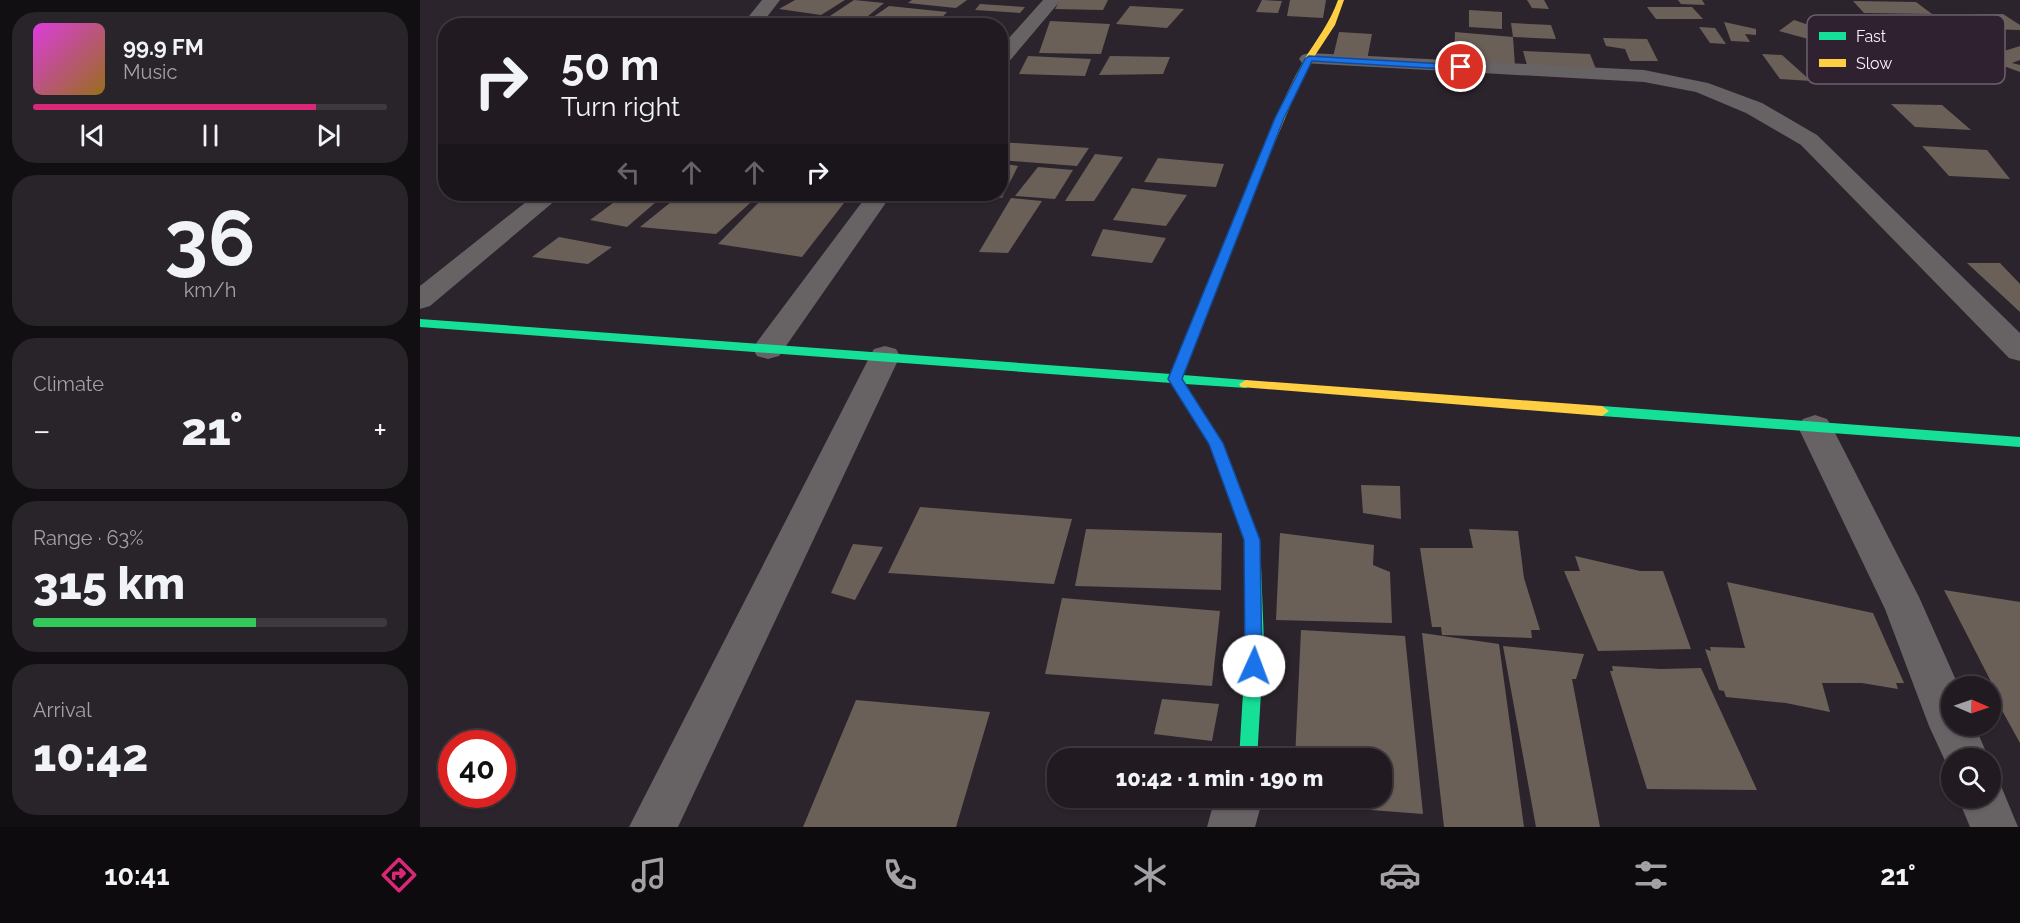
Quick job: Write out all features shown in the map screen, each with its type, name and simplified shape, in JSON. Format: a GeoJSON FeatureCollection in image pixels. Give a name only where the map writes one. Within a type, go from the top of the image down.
{"type":"FeatureCollection","features":[{"type":"Feature","properties":{"kind":"street"},"geometry":{"type":"LineString","coordinates":[[756,18],[771,0]]}},
{"type":"Feature","properties":{"kind":"street"},"geometry":{"type":"LineString","coordinates":[[1008,51],[1052,0]]}},
{"type":"Feature","properties":{"kind":"street"},"geometry":{"type":"LineString","coordinates":[[1175,379],[1279,118],[1309,59],[1336,20],[1341,0]]}},
{"type":"Feature","properties":{"kind":"street"},"geometry":{"type":"LineString","coordinates":[[1309,59],[1644,76],[1701,87],[1754,108],[1809,140],[2020,351]]}},
{"type":"Feature","properties":{"kind":"street"},"geometry":{"type":"LineString","coordinates":[[420,300],[542,201]]}},
{"type":"Feature","properties":{"kind":"street"},"geometry":{"type":"LineString","coordinates":[[768,349],[875,201]]}},
{"type":"Feature","properties":{"kind":"street"},"geometry":{"type":"LineString","coordinates":[[420,323],[2020,442]]}},
{"type":"Feature","properties":{"kind":"street"},"geometry":{"type":"LineString","coordinates":[[653,827],[885,356]]}},
{"type":"Feature","properties":{"kind":"street"},"geometry":{"type":"LineString","coordinates":[[1175,379],[1216,443],[1252,540],[1255,643],[1249,748]]}},
{"type":"Feature","properties":{"kind":"street"},"geometry":{"type":"LineString","coordinates":[[1815,427],[1905,609],[1941,698]]}},
{"type":"Feature","properties":{"kind":"street"},"geometry":{"type":"LineString","coordinates":[[1231,827],[1236,808]]}},
{"type":"Feature","properties":{"kind":"street"},"geometry":{"type":"LineString","coordinates":[[1986,808],[1994,827]]}},
{"type":"Feature","properties":{"kind":"building"},"geometry":{"type":"Polygon","coordinates":[[[795,0],[845,0],[821,15],[779,9],[795,0]]]}},
{"type":"Feature","properties":{"kind":"building"},"geometry":{"type":"Polygon","coordinates":[[[854,0],[884,3],[866,18],[827,18],[854,0]]]}},
{"type":"Feature","properties":{"kind":"building"},"geometry":{"type":"Polygon","coordinates":[[[912,0],[967,0],[956,8],[908,3],[912,0]]]}},
{"type":"Feature","properties":{"kind":"building"},"geometry":{"type":"Polygon","coordinates":[[[1060,0],[1108,0],[1103,10],[1055,9],[1060,0]]]}},
{"type":"Feature","properties":{"kind":"building"},"geometry":{"type":"Polygon","coordinates":[[[1262,0],[1282,1],[1278,13],[1256,12],[1262,0]]]}},
{"type":"Feature","properties":{"kind":"building"},"geometry":{"type":"Polygon","coordinates":[[[1290,0],[1326,0],[1323,18],[1287,16],[1290,0]]]}},
{"type":"Feature","properties":{"kind":"building"},"geometry":{"type":"Polygon","coordinates":[[[1527,0],[1544,0],[1549,9],[1532,8],[1527,0]]]}},
{"type":"Feature","properties":{"kind":"building"},"geometry":{"type":"Polygon","coordinates":[[[1678,0],[1702,0],[1705,5],[1681,4],[1678,0]]]}},
{"type":"Feature","properties":{"kind":"building"},"geometry":{"type":"Polygon","coordinates":[[[1853,1],[1916,2],[1932,14],[1864,13],[1853,1]]]}},
{"type":"Feature","properties":{"kind":"building"},"geometry":{"type":"Polygon","coordinates":[[[980,4],[1025,7],[1020,13],[975,10],[980,4]]]}},
{"type":"Feature","properties":{"kind":"building"},"geometry":{"type":"Polygon","coordinates":[[[889,6],[947,12],[941,18],[872,18],[889,6]]]}},
{"type":"Feature","properties":{"kind":"building"},"geometry":{"type":"Polygon","coordinates":[[[1130,6],[1184,9],[1167,28],[1116,24],[1130,6]]]}},
{"type":"Feature","properties":{"kind":"building"},"geometry":{"type":"Polygon","coordinates":[[[1647,7],[1692,7],[1703,19],[1656,19],[1647,7]]]}},
{"type":"Feature","properties":{"kind":"building"},"geometry":{"type":"Polygon","coordinates":[[[1469,10],[1502,12],[1502,29],[1469,27],[1469,10]]]}},
{"type":"Feature","properties":{"kind":"building"},"geometry":{"type":"Polygon","coordinates":[[[2005,15],[2020,25],[2020,30],[2005,30],[2005,15]]]}},
{"type":"Feature","properties":{"kind":"building"},"geometry":{"type":"Polygon","coordinates":[[[1794,20],[1807,24],[1807,39],[1779,31],[1794,20]]]}},
{"type":"Feature","properties":{"kind":"building"},"geometry":{"type":"Polygon","coordinates":[[[1050,21],[1110,24],[1101,54],[1039,53],[1050,21]]]}},
{"type":"Feature","properties":{"kind":"building"},"geometry":{"type":"Polygon","coordinates":[[[1724,22],[1756,29],[1756,35],[1745,34],[1750,42],[1731,41],[1724,22]]]}},
{"type":"Feature","properties":{"kind":"building"},"geometry":{"type":"Polygon","coordinates":[[[1511,23],[1551,25],[1556,39],[1513,37],[1511,23]]]}},
{"type":"Feature","properties":{"kind":"building"},"geometry":{"type":"Polygon","coordinates":[[[1699,27],[1715,28],[1726,44],[1710,43],[1699,27]]]}},
{"type":"Feature","properties":{"kind":"building"},"geometry":{"type":"Polygon","coordinates":[[[1339,32],[1372,34],[1367,60],[1333,57],[1339,32]]]}},
{"type":"Feature","properties":{"kind":"building"},"geometry":{"type":"Polygon","coordinates":[[[1455,32],[1513,37],[1515,66],[1454,61],[1455,32]]]}},
{"type":"Feature","properties":{"kind":"building"},"geometry":{"type":"Polygon","coordinates":[[[1603,38],[1647,39],[1658,61],[1630,61],[1625,49],[1606,46],[1603,38]]]}},
{"type":"Feature","properties":{"kind":"building"},"geometry":{"type":"Polygon","coordinates":[[[2020,46],[2020,60],[2012,63],[2020,65],[2020,72],[2005,66],[2005,51],[2020,46]]]}},
{"type":"Feature","properties":{"kind":"building"},"geometry":{"type":"Polygon","coordinates":[[[1523,51],[1590,54],[1596,69],[1527,65],[1523,51]]]}},
{"type":"Feature","properties":{"kind":"building"},"geometry":{"type":"Polygon","coordinates":[[[1762,54],[1782,55],[1807,77],[1807,81],[1780,79],[1762,54]]]}},
{"type":"Feature","properties":{"kind":"building"},"geometry":{"type":"Polygon","coordinates":[[[1028,56],[1091,59],[1085,76],[1019,74],[1028,56]]]}},
{"type":"Feature","properties":{"kind":"building"},"geometry":{"type":"Polygon","coordinates":[[[1110,56],[1170,57],[1163,74],[1099,75],[1110,56]]]}},
{"type":"Feature","properties":{"kind":"building"},"geometry":{"type":"Polygon","coordinates":[[[1891,104],[1942,105],[1971,130],[1915,127],[1891,104]]]}},
{"type":"Feature","properties":{"kind":"building"},"geometry":{"type":"Polygon","coordinates":[[[1008,143],[1089,148],[1077,166],[1008,161],[1008,143]]]}},
{"type":"Feature","properties":{"kind":"building"},"geometry":{"type":"Polygon","coordinates":[[[1922,146],[1987,150],[2010,179],[1949,176],[1922,146]]]}},
{"type":"Feature","properties":{"kind":"building"},"geometry":{"type":"Polygon","coordinates":[[[1095,154],[1123,157],[1094,201],[1065,201],[1095,154]]]}},
{"type":"Feature","properties":{"kind":"building"},"geometry":{"type":"Polygon","coordinates":[[[1158,158],[1224,164],[1216,187],[1144,182],[1158,158]]]}},
{"type":"Feature","properties":{"kind":"building"},"geometry":{"type":"Polygon","coordinates":[[[1008,164],[1018,166],[1008,186],[1008,164]]]}},
{"type":"Feature","properties":{"kind":"building"},"geometry":{"type":"Polygon","coordinates":[[[1038,167],[1073,170],[1055,199],[1015,196],[1038,167]]]}},
{"type":"Feature","properties":{"kind":"building"},"geometry":{"type":"Polygon","coordinates":[[[1132,188],[1187,195],[1166,226],[1113,220],[1132,188]]]}},
{"type":"Feature","properties":{"kind":"building"},"geometry":{"type":"Polygon","coordinates":[[[1011,198],[1042,201],[1008,253],[979,252],[1011,198]]]}},
{"type":"Feature","properties":{"kind":"building"},"geometry":{"type":"Polygon","coordinates":[[[616,201],[656,202],[627,227],[590,220],[616,201]]]}},
{"type":"Feature","properties":{"kind":"building"},"geometry":{"type":"Polygon","coordinates":[[[672,201],[752,201],[716,234],[640,227],[672,201]]]}},
{"type":"Feature","properties":{"kind":"building"},"geometry":{"type":"Polygon","coordinates":[[[760,201],[846,201],[802,257],[718,244],[760,201]]]}},
{"type":"Feature","properties":{"kind":"building"},"geometry":{"type":"Polygon","coordinates":[[[1103,229],[1166,238],[1152,263],[1091,256],[1103,229]]]}},
{"type":"Feature","properties":{"kind":"building"},"geometry":{"type":"Polygon","coordinates":[[[559,237],[612,247],[588,264],[532,257],[559,237]]]}},
{"type":"Feature","properties":{"kind":"building"},"geometry":{"type":"Polygon","coordinates":[[[1967,263],[2000,263],[2020,284],[2020,312],[1967,263]]]}},
{"type":"Feature","properties":{"kind":"building"},"geometry":{"type":"Polygon","coordinates":[[[1361,485],[1400,486],[1401,519],[1363,513],[1361,485]]]}},
{"type":"Feature","properties":{"kind":"building"},"geometry":{"type":"Polygon","coordinates":[[[920,507],[1072,519],[1054,584],[888,573],[920,507]]]}},
{"type":"Feature","properties":{"kind":"building"},"geometry":{"type":"Polygon","coordinates":[[[1086,529],[1222,533],[1221,590],[1075,586],[1086,529]]]}},
{"type":"Feature","properties":{"kind":"building"},"geometry":{"type":"Polygon","coordinates":[[[1469,529],[1518,531],[1524,578],[1540,630],[1531,630],[1532,638],[1442,635],[1441,627],[1432,627],[1420,548],[1473,548],[1469,529]]]}},
{"type":"Feature","properties":{"kind":"building"},"geometry":{"type":"Polygon","coordinates":[[[1280,533],[1374,545],[1373,565],[1390,572],[1392,623],[1276,620],[1280,533]]]}},
{"type":"Feature","properties":{"kind":"building"},"geometry":{"type":"Polygon","coordinates":[[[853,544],[883,547],[855,600],[831,593],[853,544]]]}},
{"type":"Feature","properties":{"kind":"building"},"geometry":{"type":"Polygon","coordinates":[[[1575,556],[1640,571],[1663,571],[1691,649],[1598,651],[1564,571],[1580,571],[1575,556]]]}},
{"type":"Feature","properties":{"kind":"building"},"geometry":{"type":"Polygon","coordinates":[[[1727,582],[1873,613],[1904,683],[1896,683],[1898,689],[1862,683],[1822,683],[1830,712],[1786,703],[1726,697],[1724,691],[1719,690],[1705,649],[1711,651],[1710,647],[1745,648],[1727,582]]]}},
{"type":"Feature","properties":{"kind":"building"},"geometry":{"type":"Polygon","coordinates":[[[1944,590],[2020,602],[2020,743],[2001,709],[2003,705],[2001,676],[1988,676],[1944,590]]]}},
{"type":"Feature","properties":{"kind":"building"},"geometry":{"type":"Polygon","coordinates":[[[1062,598],[1220,611],[1212,686],[1045,674],[1062,598]]]}},
{"type":"Feature","properties":{"kind":"building"},"geometry":{"type":"Polygon","coordinates":[[[1301,630],[1405,636],[1423,814],[1345,808],[1392,808],[1392,748],[1296,748],[1301,630]]]}},
{"type":"Feature","properties":{"kind":"building"},"geometry":{"type":"Polygon","coordinates":[[[1422,633],[1499,644],[1524,827],[1444,827],[1422,633]]]}},
{"type":"Feature","properties":{"kind":"building"},"geometry":{"type":"Polygon","coordinates":[[[1503,646],[1584,654],[1576,679],[1572,679],[1600,827],[1536,827],[1503,646]]]}},
{"type":"Feature","properties":{"kind":"building"},"geometry":{"type":"Polygon","coordinates":[[[1612,666],[1661,669],[1701,668],[1757,790],[1647,789],[1610,671],[1613,671],[1612,666]]]}},
{"type":"Feature","properties":{"kind":"building"},"geometry":{"type":"Polygon","coordinates":[[[1162,699],[1219,704],[1212,741],[1154,734],[1162,699]]]}},
{"type":"Feature","properties":{"kind":"building"},"geometry":{"type":"Polygon","coordinates":[[[856,700],[990,712],[956,827],[803,827],[856,700]]]}},
{"type":"Feature","properties":{"kind":"traffic: fast"},"geometry":{"type":"LineString","coordinates":[[1249,748],[1255,643],[1252,540],[1216,443],[1175,379],[1262,161]]}},
{"type":"Feature","properties":{"kind":"traffic: fast"},"geometry":{"type":"LineString","coordinates":[[420,323],[1246,384]]}},
{"type":"Feature","properties":{"kind":"traffic: fast"},"geometry":{"type":"LineString","coordinates":[[1602,411],[2020,442]]}},
{"type":"Feature","properties":{"kind":"traffic: slow"},"geometry":{"type":"LineString","coordinates":[[1262,161],[1295,85],[1331,25],[1341,0]]}},
{"type":"Feature","properties":{"kind":"traffic: slow"},"geometry":{"type":"LineString","coordinates":[[1246,384],[1602,411]]}},
{"type":"Feature","properties":{"kind":"route"},"geometry":{"type":"LineString","coordinates":[[1254,666],[1252,540],[1216,443],[1175,379],[1279,118],[1309,59],[1461,67]]}}]}
